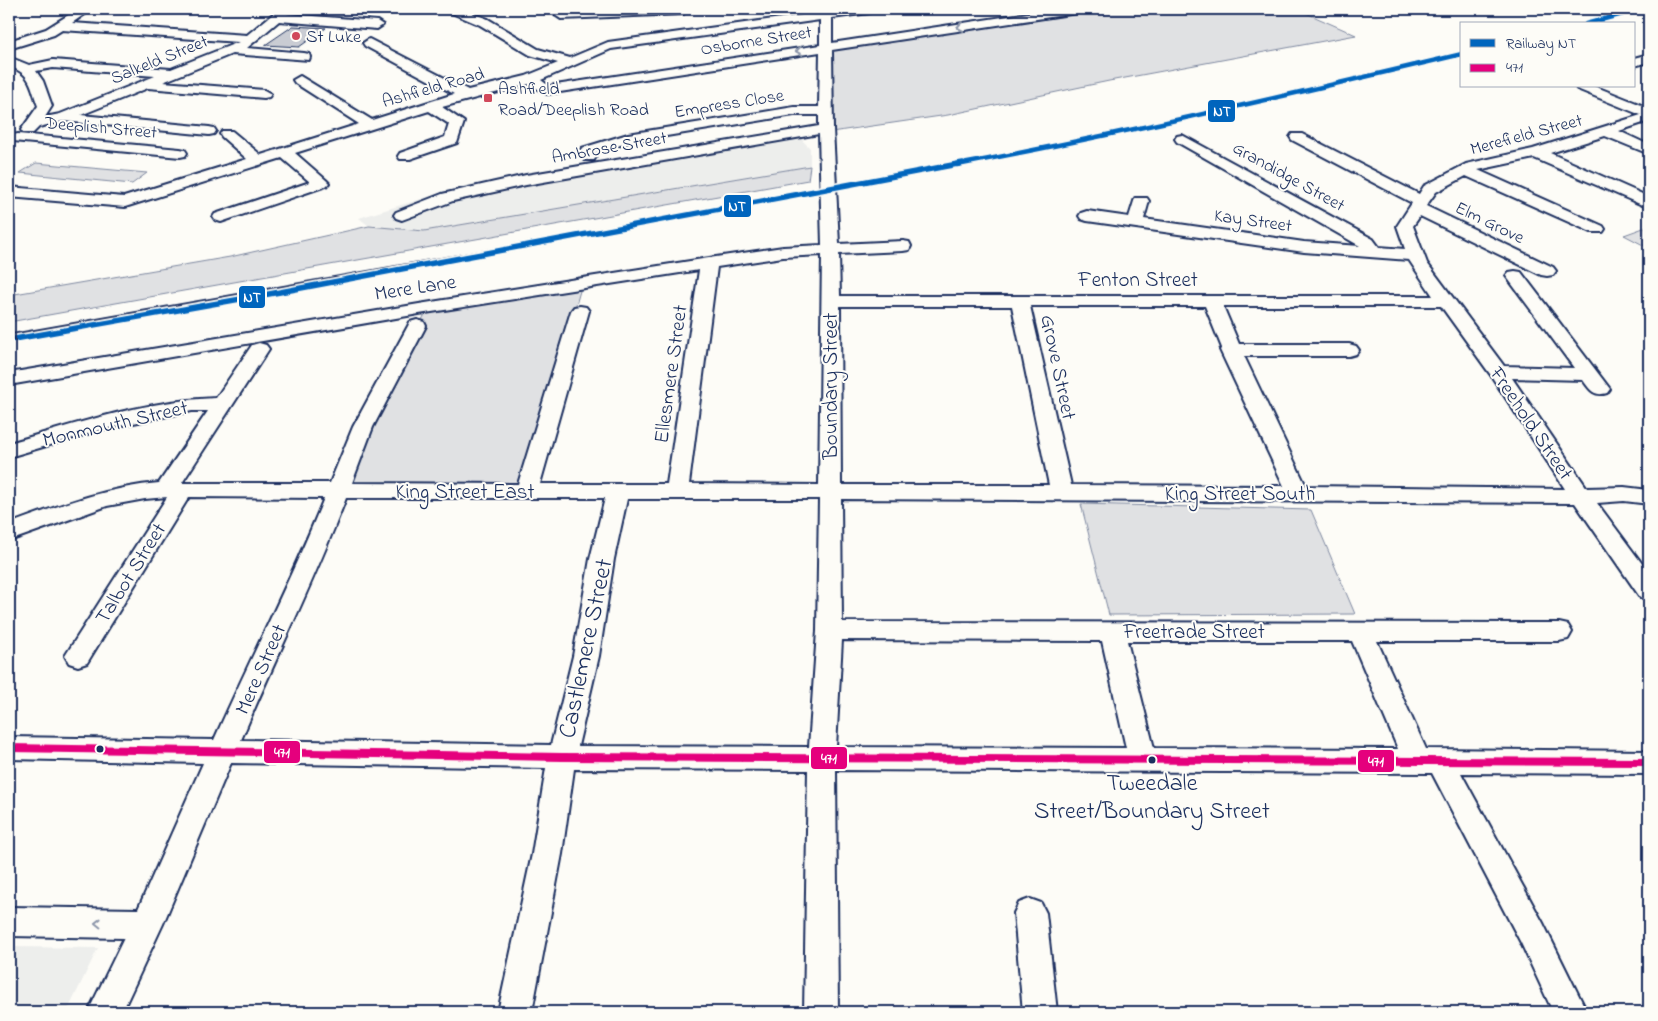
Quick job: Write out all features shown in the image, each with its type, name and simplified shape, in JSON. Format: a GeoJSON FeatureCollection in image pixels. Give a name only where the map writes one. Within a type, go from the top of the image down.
{"type":"FeatureCollection","features":[{"type":"Feature","properties":{"kind":"street"},"geometry":{"type":"LineString","coordinates":[[9,44],[50,32],[86,9]]}},
{"type":"Feature","properties":{"kind":"street"},"geometry":{"type":"LineString","coordinates":[[452,9],[484,22],[534,52],[570,62]]}},
{"type":"Feature","properties":{"kind":"street","name":"Ashfield Road"},"geometry":{"type":"LineString","coordinates":[[9,192],[125,202],[466,95],[531,79],[608,46],[684,36],[789,14],[826,15],[870,9]]}},
{"type":"Feature","properties":{"kind":"street","name":"Osborne Street"},"geometry":{"type":"LineString","coordinates":[[531,79],[547,90],[826,47],[1031,12],[1077,9]]}},
{"type":"Feature","properties":{"kind":"street"},"geometry":{"type":"LineString","coordinates":[[561,15],[683,10],[684,36]]}},
{"type":"Feature","properties":{"kind":"street"},"geometry":{"type":"LineString","coordinates":[[281,13],[377,25]]}},
{"type":"Feature","properties":{"kind":"street","name":"Salkeld Street"},"geometry":{"type":"LineString","coordinates":[[34,124],[64,117],[243,45],[281,13]]}},
{"type":"Feature","properties":{"kind":"street","name":"Boundary Street"},"geometry":{"type":"LineString","coordinates":[[821,1012],[822,758],[830,631],[831,301],[826,129],[826,15]]}},
{"type":"Feature","properties":{"kind":"street"},"geometry":{"type":"LineString","coordinates":[[60,26],[252,39]]}},
{"type":"Feature","properties":{"kind":"street"},"geometry":{"type":"LineString","coordinates":[[369,43],[466,95]]}},
{"type":"Feature","properties":{"kind":"street"},"geometry":{"type":"LineString","coordinates":[[230,50],[304,57]]}},
{"type":"Feature","properties":{"kind":"street"},"geometry":{"type":"LineString","coordinates":[[1636,61],[1649,58]]}},
{"type":"Feature","properties":{"kind":"street"},"geometry":{"type":"LineString","coordinates":[[9,61],[28,69],[36,81],[45,106],[34,124],[13,142]]}},
{"type":"Feature","properties":{"kind":"street"},"geometry":{"type":"LineString","coordinates":[[28,69],[53,64],[176,73]]}},
{"type":"Feature","properties":{"kind":"street"},"geometry":{"type":"LineString","coordinates":[[300,80],[370,125]]}},
{"type":"Feature","properties":{"kind":"street"},"geometry":{"type":"LineString","coordinates":[[147,85],[264,94]]}},
{"type":"Feature","properties":{"kind":"street"},"geometry":{"type":"LineString","coordinates":[[1587,88],[1649,112]]}},
{"type":"Feature","properties":{"kind":"street"},"geometry":{"type":"LineString","coordinates":[[405,156],[452,140],[457,122],[430,106]]}},
{"type":"Feature","properties":{"kind":"street","name":"Empress Close"},"geometry":{"type":"LineString","coordinates":[[590,157],[587,151],[628,138],[794,111],[826,111]]}},
{"type":"Feature","properties":{"kind":"street"},"geometry":{"type":"LineString","coordinates":[[64,117],[69,119],[202,130],[162,151]]}},
{"type":"Feature","properties":{"kind":"street","name":"Merefield Street"},"geometry":{"type":"LineString","coordinates":[[1415,255],[1404,226],[1430,189],[1471,167],[1536,153],[1649,117]]}},
{"type":"Feature","properties":{"kind":"street","name":"Ambrose Street"},"geometry":{"type":"LineString","coordinates":[[402,215],[448,197],[526,180],[826,129]]}},
{"type":"Feature","properties":{"kind":"street"},"geometry":{"type":"LineString","coordinates":[[1607,131],[1649,150]]}},
{"type":"Feature","properties":{"kind":"street"},"geometry":{"type":"LineString","coordinates":[[227,134],[258,160]]}},
{"type":"Feature","properties":{"kind":"street","name":"Elm Grove"},"geometry":{"type":"LineString","coordinates":[[1297,138],[1419,205],[1547,271]]}},
{"type":"Feature","properties":{"kind":"street","name":"Grandidge Street"},"geometry":{"type":"LineString","coordinates":[[1182,139],[1368,243],[1373,252]]}},
{"type":"Feature","properties":{"kind":"street","name":"Deeplish Street"},"geometry":{"type":"LineString","coordinates":[[13,142],[180,153]]}},
{"type":"Feature","properties":{"kind":"street"},"geometry":{"type":"LineString","coordinates":[[221,217],[321,183],[284,152]]}},
{"type":"Feature","properties":{"kind":"street"},"geometry":{"type":"LineString","coordinates":[[1536,153],[1649,203]]}},
{"type":"Feature","properties":{"kind":"street"},"geometry":{"type":"LineString","coordinates":[[1466,170],[1597,229]]}},
{"type":"Feature","properties":{"kind":"street"},"geometry":{"type":"LineString","coordinates":[[1135,223],[1141,202]]}},
{"type":"Feature","properties":{"kind":"street","name":"Kay Street"},"geometry":{"type":"LineString","coordinates":[[1087,216],[1304,247],[1415,255]]}},
{"type":"Feature","properties":{"kind":"street","name":"Mere Lane"},"geometry":{"type":"LineString","coordinates":[[9,379],[419,309],[783,252],[904,246]]}},
{"type":"Feature","properties":{"kind":"street","name":"Freehold Street"},"geometry":{"type":"LineString","coordinates":[[1415,255],[1445,301],[1498,372],[1581,496],[1649,591]]}},
{"type":"Feature","properties":{"kind":"street","name":"Ellesmere Street"},"geometry":{"type":"LineString","coordinates":[[677,491],[709,263]]}},
{"type":"Feature","properties":{"kind":"street"},"geometry":{"type":"LineString","coordinates":[[1498,372],[1594,381],[1515,276]]}},
{"type":"Feature","properties":{"kind":"street","name":"Grove Street"},"geometry":{"type":"LineString","coordinates":[[1020,300],[1062,492]]}},
{"type":"Feature","properties":{"kind":"street","name":"Fenton Street"},"geometry":{"type":"LineString","coordinates":[[831,301],[1445,301]]}},
{"type":"Feature","properties":{"kind":"street"},"geometry":{"type":"LineString","coordinates":[[1212,302],[1230,350],[1278,447],[1298,493]]}},
{"type":"Feature","properties":{"kind":"street"},"geometry":{"type":"LineString","coordinates":[[527,491],[580,311]]}},
{"type":"Feature","properties":{"kind":"street","name":"Mere Street"},"geometry":{"type":"LineString","coordinates":[[105,1012],[147,924],[263,658],[313,555],[363,427],[417,326]]}},
{"type":"Feature","properties":{"kind":"street","name":"Talbot Street"},"geometry":{"type":"LineString","coordinates":[[78,656],[223,404],[259,349]]}},
{"type":"Feature","properties":{"kind":"street"},"geometry":{"type":"LineString","coordinates":[[1230,350],[1349,350]]}},
{"type":"Feature","properties":{"kind":"street","name":"Monmouth Street"},"geometry":{"type":"LineString","coordinates":[[9,450],[100,423],[192,405],[223,404]]}},
{"type":"Feature","properties":{"kind":"street","name":"King Street East"},"geometry":{"type":"LineString","coordinates":[[9,533],[101,499],[138,491],[830,491]]}},
{"type":"Feature","properties":{"kind":"street","name":"Castlemere Street"},"geometry":{"type":"LineString","coordinates":[[515,1012],[547,854],[562,757],[586,656],[602,559],[618,491]]}},
{"type":"Feature","properties":{"kind":"street","name":"King Street South"},"geometry":{"type":"LineString","coordinates":[[830,491],[1581,496],[1624,494],[1649,497]]}},
{"type":"Feature","properties":{"kind":"street","name":"Freetrade Street"},"geometry":{"type":"LineString","coordinates":[[830,631],[1559,632]]}},
{"type":"Feature","properties":{"kind":"street"},"geometry":{"type":"LineString","coordinates":[[1112,631],[1143,760]]}},
{"type":"Feature","properties":{"kind":"street"},"geometry":{"type":"LineString","coordinates":[[1360,631],[1429,761],[1532,933],[1570,1012]]}},
{"type":"Feature","properties":{"kind":"street"},"geometry":{"type":"LineString","coordinates":[[9,748],[562,757],[1649,762]]}},
{"type":"Feature","properties":{"kind":"street"},"geometry":{"type":"LineString","coordinates":[[1030,913],[1040,1012]]}},
{"type":"Feature","properties":{"kind":"street"},"geometry":{"type":"LineString","coordinates":[[9,921],[147,924]]}},
{"type":"Feature","properties":{"kind":"shaded area"},"geometry":{"type":"Polygon","coordinates":[[[1113,9],[1297,9],[1356,35],[1109,81],[948,115],[831,132],[830,50],[1113,9]]]}},
{"type":"Feature","properties":{"kind":"shaded area"},"geometry":{"type":"Polygon","coordinates":[[[807,126],[803,141],[810,148],[810,166],[424,231],[369,226],[359,218],[460,187],[517,175],[807,126]]]}},
{"type":"Feature","properties":{"kind":"shaded area"},"geometry":{"type":"Polygon","coordinates":[[[36,163],[147,173],[132,184],[20,173],[36,163]]]}},
{"type":"Feature","properties":{"kind":"shaded area"},"geometry":{"type":"Polygon","coordinates":[[[810,166],[808,180],[9,322],[9,295],[230,257],[369,226],[424,231],[810,166]]]}},
{"type":"Feature","properties":{"kind":"shaded area"},"geometry":{"type":"Polygon","coordinates":[[[1649,226],[1649,248],[1624,235],[1649,226]]]}},
{"type":"Feature","properties":{"kind":"shaded area"},"geometry":{"type":"Polygon","coordinates":[[[582,284],[523,488],[345,489],[371,422],[424,316],[424,310],[582,284]]]}},
{"type":"Feature","properties":{"kind":"shaded area"},"geometry":{"type":"Polygon","coordinates":[[[1081,504],[1311,510],[1355,614],[1109,615],[1081,504]]]}},
{"type":"Feature","properties":{"kind":"shaded area"},"geometry":{"type":"Polygon","coordinates":[[[9,947],[98,948],[67,1012],[9,1012],[9,947]]]}},
{"type":"Feature","properties":{"kind":"building","name":"St Luke"},"geometry":{"type":"Polygon","coordinates":[[[293,26],[326,28],[299,47],[265,45],[293,26]]]}},
{"type":"Feature","properties":{"kind":"railway"},"geometry":{"type":"LineString","coordinates":[[9,335],[579,234]]}},
{"type":"Feature","properties":{"kind":"rail line","name":"NT"},"geometry":{"type":"LineString","coordinates":[[1593,22],[1641,9]]}},
{"type":"Feature","properties":{"kind":"rail line","name":"NT"},"geometry":{"type":"LineString","coordinates":[[9,340],[280,292],[1061,145],[1244,106],[1460,54]]}},
{"type":"Feature","properties":{"kind":"transit line","name":"471"},"geometry":{"type":"LineString","coordinates":[[9,748],[562,757],[1649,762]]}},
{"type":"Feature","properties":{"kind":"place","name":"St Luke"},"geometry":{"type":"Point","coordinates":[296,36]}},
{"type":"Feature","properties":{"kind":"place","name":"Ashfield Road/Deeplish Road"},"geometry":{"type":"Point","coordinates":[488,98]}},
{"type":"Feature","properties":{"kind":"place","name":"Tweedale Street/Boundary Street"},"geometry":{"type":"Point","coordinates":[1152,760]}}]}
